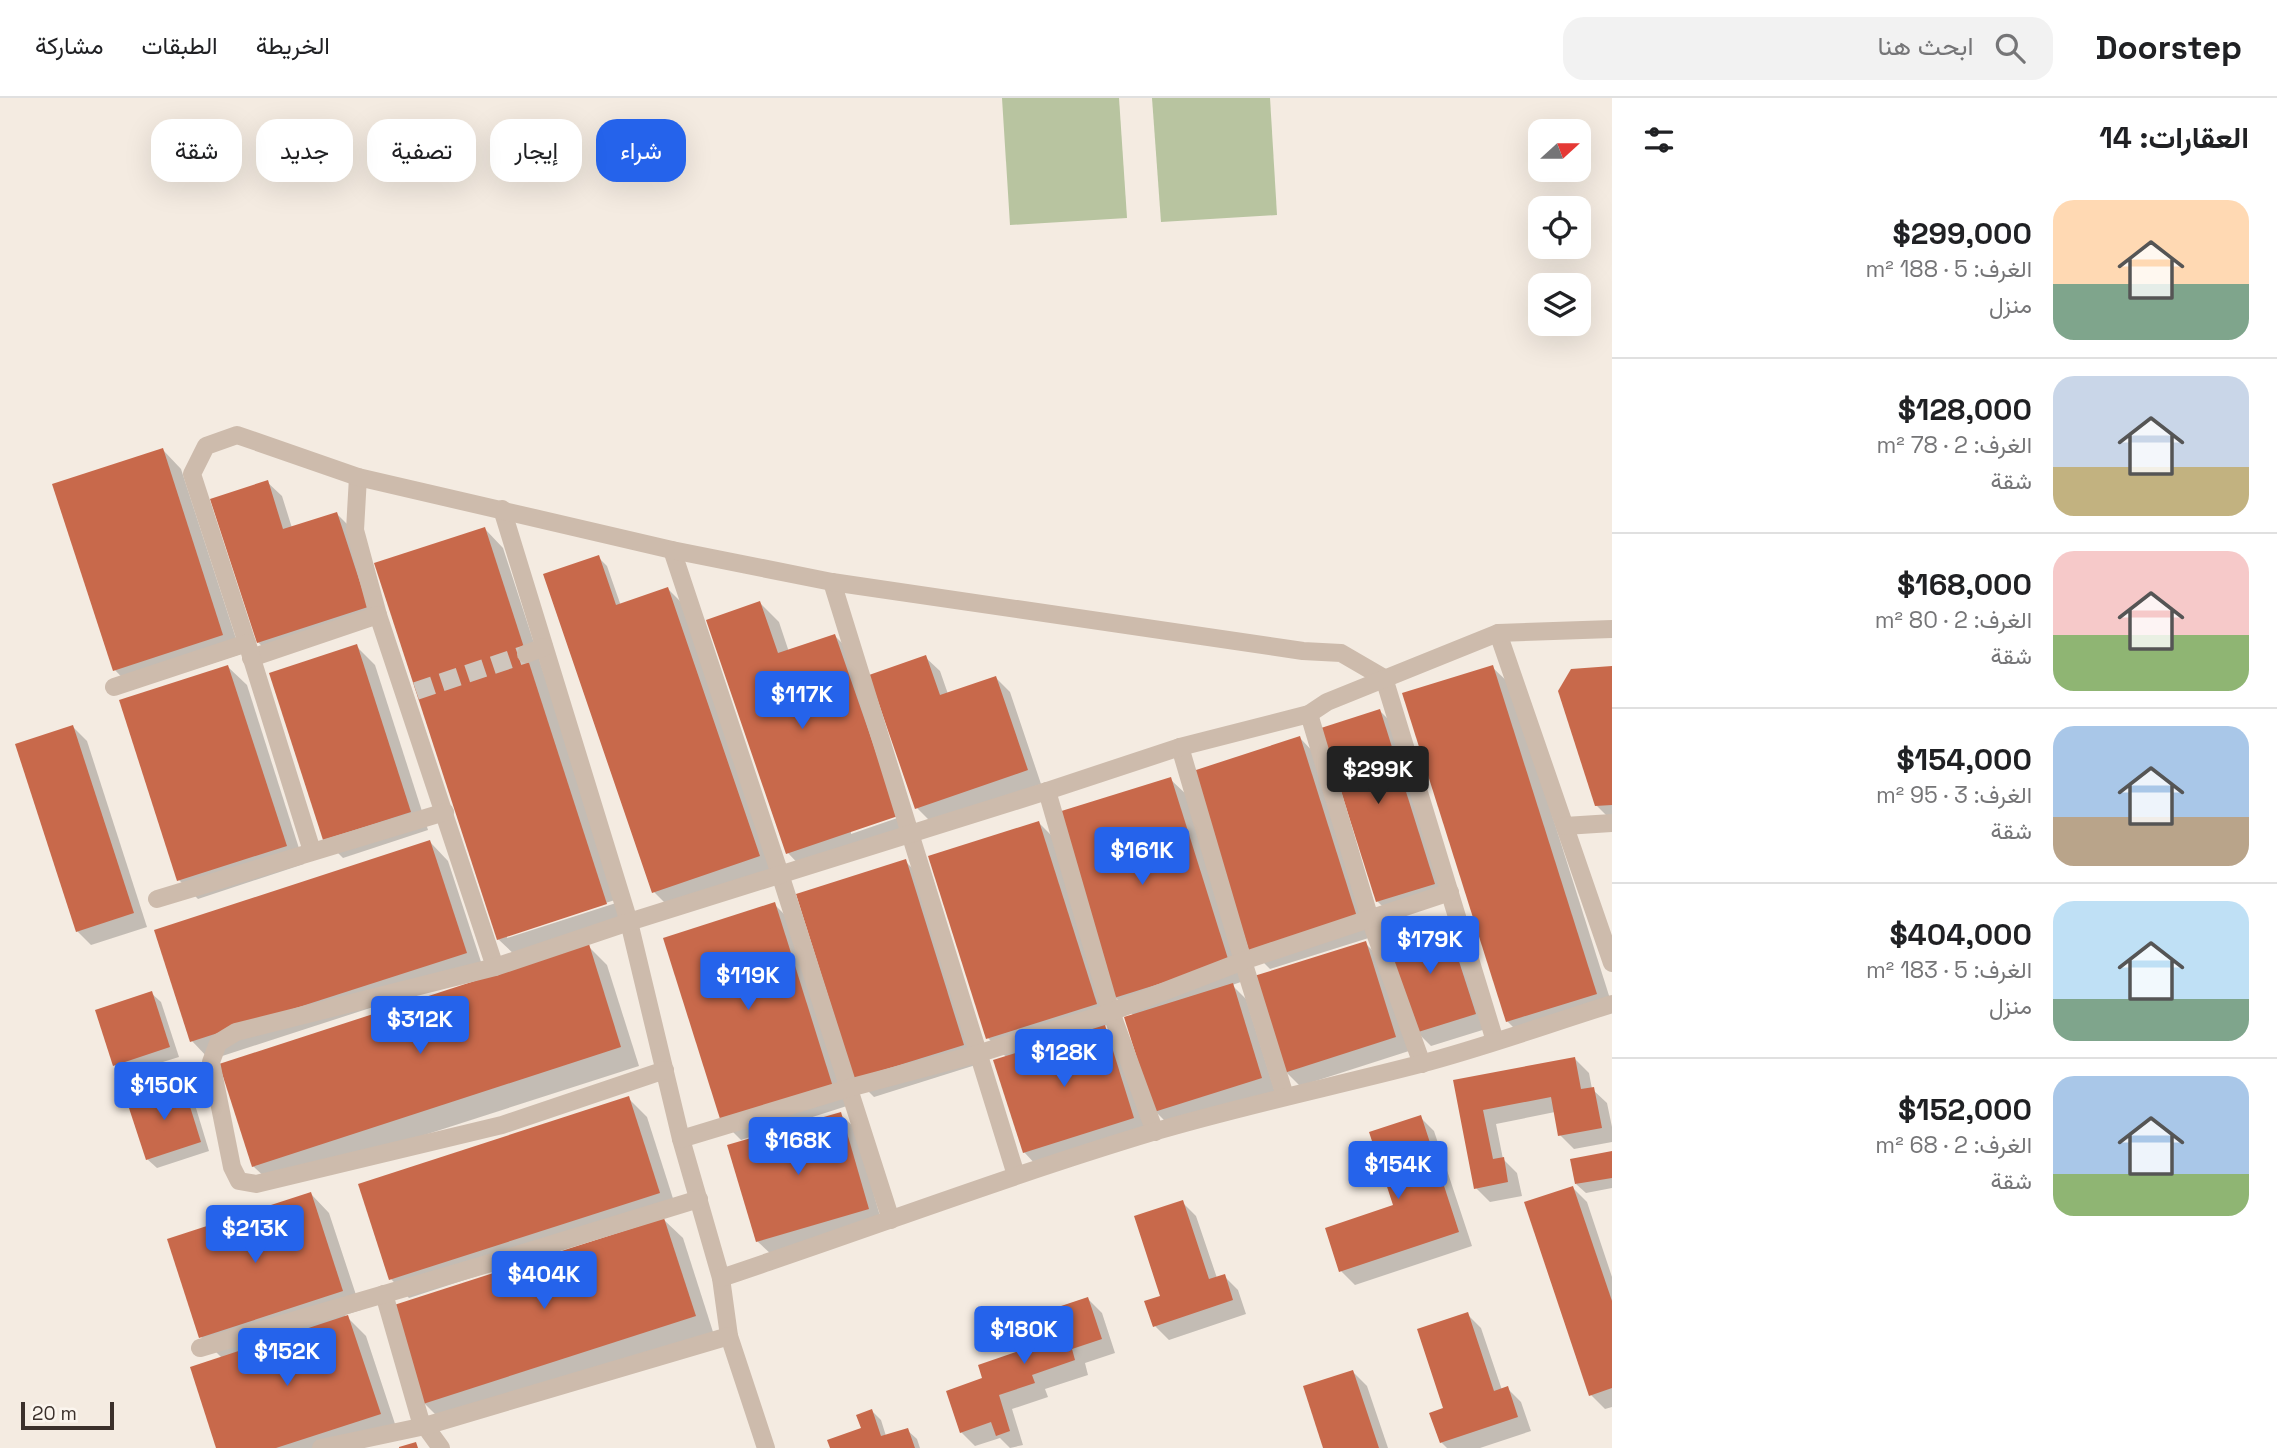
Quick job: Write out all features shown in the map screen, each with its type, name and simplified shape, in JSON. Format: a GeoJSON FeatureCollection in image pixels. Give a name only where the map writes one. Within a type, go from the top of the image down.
{"type":"FeatureCollection","features":[{"type":"Feature","properties":{"kind":"street"},"geometry":{"type":"LineString","coordinates":[[312,851],[192,474],[206,446],[237,435],[358,477],[672,550],[832,582],[1303,651],[1341,653],[1384,678],[1495,1041]]}},
{"type":"Feature","properties":{"kind":"street"},"geometry":{"type":"LineString","coordinates":[[358,477],[355,530],[378,615],[409,693],[495,967]]}},
{"type":"Feature","properties":{"kind":"street"},"geometry":{"type":"LineString","coordinates":[[502,509],[629,922],[681,1139],[721,1278],[729,1336],[766,1448]]}},
{"type":"Feature","properties":{"kind":"street"},"geometry":{"type":"LineString","coordinates":[[672,550],[891,1220]]}},
{"type":"Feature","properties":{"kind":"street"},"geometry":{"type":"LineString","coordinates":[[832,582],[1016,1175]]}},
{"type":"Feature","properties":{"kind":"street"},"geometry":{"type":"LineString","coordinates":[[114,687],[378,615]]}},
{"type":"Feature","properties":{"kind":"street"},"geometry":{"type":"LineString","coordinates":[[665,1070],[502,1125],[256,1184],[239,1181],[232,1167],[211,1062],[218,1043],[236,1032],[495,967],[780,874],[1047,792],[1180,747],[1308,714],[1327,702],[1497,633],[1612,629]]}},
{"type":"Feature","properties":{"kind":"street"},"geometry":{"type":"LineString","coordinates":[[1497,633],[1612,963]]}},
{"type":"Feature","properties":{"kind":"street"},"geometry":{"type":"LineString","coordinates":[[526,654],[544,647]]}},
{"type":"Feature","properties":{"kind":"street"},"geometry":{"type":"LineString","coordinates":[[1308,714],[1370,919],[1422,1064]]}},
{"type":"Feature","properties":{"kind":"street"},"geometry":{"type":"LineString","coordinates":[[1180,747],[1285,1096]]}},
{"type":"Feature","properties":{"kind":"street"},"geometry":{"type":"LineString","coordinates":[[1047,792],[1111,1012],[1155,1132]]}},
{"type":"Feature","properties":{"kind":"street"},"geometry":{"type":"LineString","coordinates":[[157,900],[445,812]]}},
{"type":"Feature","properties":{"kind":"street"},"geometry":{"type":"LineString","coordinates":[[1565,826],[1612,823]]}},
{"type":"Feature","properties":{"kind":"street"},"geometry":{"type":"LineString","coordinates":[[681,1139],[849,1088],[977,1054],[1111,1012],[1243,961],[1450,892]]}},
{"type":"Feature","properties":{"kind":"street"},"geometry":{"type":"LineString","coordinates":[[721,1278],[1016,1175],[1155,1132],[1285,1096],[1422,1064],[1612,1004]]}},
{"type":"Feature","properties":{"kind":"street"},"geometry":{"type":"LineString","coordinates":[[200,1348],[699,1199]]}},
{"type":"Feature","properties":{"kind":"street"},"geometry":{"type":"LineString","coordinates":[[384,1294],[421,1419],[440,1448]]}},
{"type":"Feature","properties":{"kind":"street"},"geometry":{"type":"LineString","coordinates":[[321,1448],[425,1426],[729,1336]]}},
{"type":"Feature","properties":{"kind":"green space"},"geometry":{"type":"Polygon","coordinates":[[[1002,98],[1119,98],[1127,218],[1010,225],[1002,98]]]}},
{"type":"Feature","properties":{"kind":"green space"},"geometry":{"type":"Polygon","coordinates":[[[1152,98],[1270,98],[1277,215],[1161,222],[1152,98]]]}},
{"type":"Feature","properties":{"kind":"building"},"geometry":{"type":"Polygon","coordinates":[[[163,448],[223,635],[113,671],[52,484],[163,448]]]}},
{"type":"Feature","properties":{"kind":"building"},"geometry":{"type":"Polygon","coordinates":[[[268,480],[283,529],[337,512],[368,607],[257,643],[210,499],[268,480]]]}},
{"type":"Feature","properties":{"kind":"building"},"geometry":{"type":"Polygon","coordinates":[[[485,527],[607,904],[497,940],[374,563],[485,527]]]}},
{"type":"Feature","properties":{"kind":"building"},"geometry":{"type":"Polygon","coordinates":[[[599,555],[616,605],[668,587],[760,856],[652,893],[543,574],[599,555]]]}},
{"type":"Feature","properties":{"kind":"building"},"geometry":{"type":"Polygon","coordinates":[[[760,601],[778,653],[835,634],[898,816],[786,854],[706,620],[760,601]]]}},
{"type":"Feature","properties":{"kind":"building"},"geometry":{"type":"Polygon","coordinates":[[[357,644],[411,812],[323,840],[269,673],[357,644]]]}},
{"type":"Feature","properties":{"kind":"building"},"geometry":{"type":"Polygon","coordinates":[[[926,655],[940,695],[996,676],[1028,770],[915,809],[869,675],[926,655]]]}},
{"type":"Feature","properties":{"kind":"building"},"geometry":{"type":"Polygon","coordinates":[[[228,665],[287,846],[177,881],[119,700],[228,665]]]}},
{"type":"Feature","properties":{"kind":"building"},"geometry":{"type":"Polygon","coordinates":[[[1493,665],[1597,994],[1506,1022],[1402,693],[1493,665]]]}},
{"type":"Feature","properties":{"kind":"building"},"geometry":{"type":"Polygon","coordinates":[[[1612,666],[1612,805],[1595,806],[1558,691],[1571,669],[1612,666]]]}},
{"type":"Feature","properties":{"kind":"building"},"geometry":{"type":"Polygon","coordinates":[[[1380,709],[1435,884],[1376,902],[1321,728],[1380,709]]]}},
{"type":"Feature","properties":{"kind":"building"},"geometry":{"type":"Polygon","coordinates":[[[73,725],[134,913],[76,932],[15,744],[73,725]]]}},
{"type":"Feature","properties":{"kind":"building"},"geometry":{"type":"Polygon","coordinates":[[[1300,736],[1357,917],[1249,951],[1193,771],[1300,736]]]}},
{"type":"Feature","properties":{"kind":"building"},"geometry":{"type":"Polygon","coordinates":[[[1171,777],[1229,962],[1114,998],[1055,813],[1171,777]]]}},
{"type":"Feature","properties":{"kind":"building"},"geometry":{"type":"Polygon","coordinates":[[[1039,821],[1097,1004],[986,1039],[928,856],[1039,821]]]}},
{"type":"Feature","properties":{"kind":"building"},"geometry":{"type":"Polygon","coordinates":[[[430,840],[467,953],[190,1042],[154,930],[430,840]]]}},
{"type":"Feature","properties":{"kind":"building"},"geometry":{"type":"Polygon","coordinates":[[[906,859],[964,1045],[854,1079],[796,894],[906,859]]]}},
{"type":"Feature","properties":{"kind":"building"},"geometry":{"type":"Polygon","coordinates":[[[775,902],[833,1087],[721,1122],[663,938],[775,902]]]}},
{"type":"Feature","properties":{"kind":"building"},"geometry":{"type":"Polygon","coordinates":[[[1445,918],[1476,1014],[1415,1033],[1385,937],[1445,918]]]}},
{"type":"Feature","properties":{"kind":"building"},"geometry":{"type":"Polygon","coordinates":[[[1366,941],[1396,1037],[1284,1073],[1254,976],[1366,941]]]}},
{"type":"Feature","properties":{"kind":"building"},"geometry":{"type":"Polygon","coordinates":[[[589,944],[621,1047],[252,1167],[219,1064],[589,944]]]}},
{"type":"Feature","properties":{"kind":"building"},"geometry":{"type":"Polygon","coordinates":[[[1233,983],[1262,1078],[1154,1112],[1124,1017],[1233,983]]]}},
{"type":"Feature","properties":{"kind":"building"},"geometry":{"type":"Polygon","coordinates":[[[152,991],[170,1047],[113,1066],[95,1010],[152,991]]]}},
{"type":"Feature","properties":{"kind":"building"},"geometry":{"type":"Polygon","coordinates":[[[1105,1025],[1134,1118],[1023,1153],[993,1060],[1105,1025]]]}},
{"type":"Feature","properties":{"kind":"building"},"geometry":{"type":"Polygon","coordinates":[[[1575,1057],[1581,1089],[1594,1087],[1602,1128],[1558,1136],[1551,1097],[1483,1110],[1493,1159],[1504,1157],[1508,1182],[1474,1189],[1453,1080],[1575,1057]]]}},
{"type":"Feature","properties":{"kind":"building"},"geometry":{"type":"Polygon","coordinates":[[[183,1084],[201,1142],[146,1160],[127,1102],[183,1084]]]}},
{"type":"Feature","properties":{"kind":"building"},"geometry":{"type":"Polygon","coordinates":[[[629,1096],[660,1193],[389,1280],[358,1184],[629,1096]]]}},
{"type":"Feature","properties":{"kind":"building"},"geometry":{"type":"Polygon","coordinates":[[[841,1112],[869,1209],[756,1242],[727,1145],[841,1112]]]}},
{"type":"Feature","properties":{"kind":"building"},"geometry":{"type":"Polygon","coordinates":[[[1421,1115],[1459,1232],[1339,1272],[1325,1228],[1393,1205],[1369,1132],[1421,1115]]]}},
{"type":"Feature","properties":{"kind":"building"},"geometry":{"type":"Polygon","coordinates":[[[1612,1151],[1612,1178],[1575,1184],[1570,1159],[1612,1151]]]}},
{"type":"Feature","properties":{"kind":"building"},"geometry":{"type":"Polygon","coordinates":[[[1573,1186],[1612,1301],[1612,1388],[1589,1396],[1524,1202],[1573,1186]]]}},
{"type":"Feature","properties":{"kind":"building"},"geometry":{"type":"Polygon","coordinates":[[[311,1192],[343,1291],[199,1338],[167,1239],[311,1192]]]}},
{"type":"Feature","properties":{"kind":"building"},"geometry":{"type":"Polygon","coordinates":[[[1183,1200],[1209,1279],[1225,1274],[1233,1300],[1153,1327],[1144,1301],[1160,1296],[1134,1216],[1183,1200]]]}},
{"type":"Feature","properties":{"kind":"building"},"geometry":{"type":"Polygon","coordinates":[[[664,1218],[696,1316],[423,1404],[391,1306],[664,1218]]]}},
{"type":"Feature","properties":{"kind":"building"},"geometry":{"type":"Polygon","coordinates":[[[1088,1297],[1102,1339],[1072,1349],[1075,1360],[1032,1375],[1035,1383],[999,1395],[1010,1431],[996,1436],[991,1422],[960,1433],[946,1391],[982,1378],[978,1365],[1019,1351],[1015,1337],[1048,1326],[1043,1312],[1088,1297]]]}},
{"type":"Feature","properties":{"kind":"building"},"geometry":{"type":"Polygon","coordinates":[[[1468,1312],[1494,1391],[1508,1386],[1518,1417],[1440,1443],[1429,1413],[1443,1408],[1417,1329],[1468,1312]]]}},
{"type":"Feature","properties":{"kind":"building"},"geometry":{"type":"Polygon","coordinates":[[[348,1315],[381,1414],[276,1448],[216,1448],[190,1367],[348,1315]]]}},
{"type":"Feature","properties":{"kind":"building"},"geometry":{"type":"Polygon","coordinates":[[[1353,1370],[1379,1448],[1323,1448],[1303,1386],[1353,1370]]]}},
{"type":"Feature","properties":{"kind":"building"},"geometry":{"type":"Polygon","coordinates":[[[872,1409],[881,1436],[908,1428],[915,1448],[830,1448],[827,1440],[861,1428],[856,1415],[872,1409]]]}},
{"type":"Feature","properties":{"kind":"building"},"geometry":{"type":"Polygon","coordinates":[[[416,1442],[418,1448],[399,1448],[399,1447],[416,1442]]]}},
{"type":"Feature","properties":{"kind":"tunnel"},"geometry":{"type":"LineString","coordinates":[[416,691],[526,654]]}}]}
